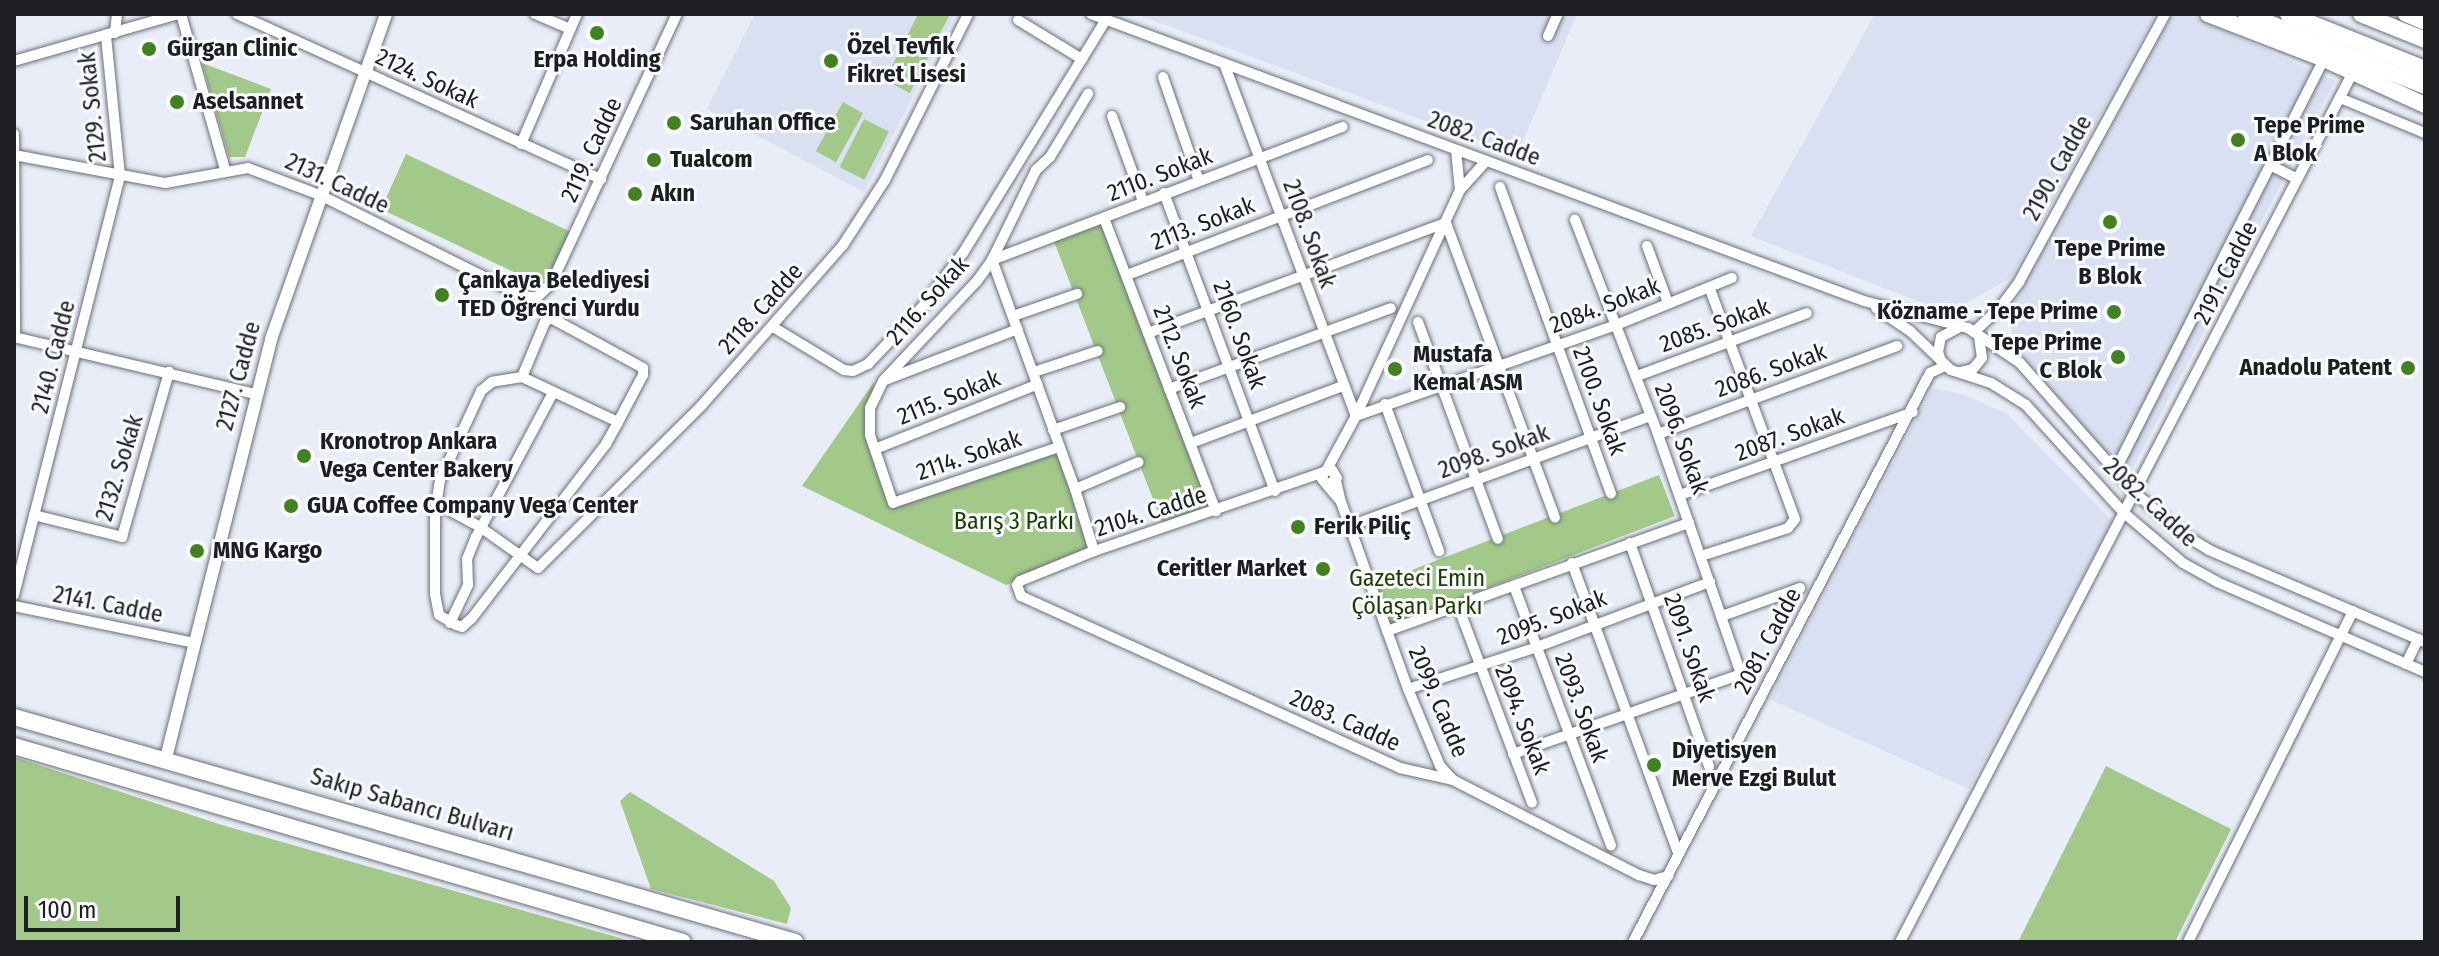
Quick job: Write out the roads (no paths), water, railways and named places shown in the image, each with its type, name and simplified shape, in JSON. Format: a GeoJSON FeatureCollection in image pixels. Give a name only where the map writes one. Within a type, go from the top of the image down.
{"type":"FeatureCollection","features":[{"type":"Feature","properties":{"kind":"main road"},"geometry":{"type":"LineString","coordinates":[[2208,14],[2324,59],[2425,105]]}},
{"type":"Feature","properties":{"kind":"main road"},"geometry":{"type":"LineString","coordinates":[[2246,14],[2425,86]]}},
{"type":"Feature","properties":{"kind":"main road"},"geometry":{"type":"LineString","coordinates":[[2288,14],[2425,69]]}},
{"type":"Feature","properties":{"kind":"main road"},"geometry":{"type":"LineString","coordinates":[[2361,14],[2425,40]]}},
{"type":"Feature","properties":{"kind":"main road"},"geometry":{"type":"LineString","coordinates":[[2406,14],[2425,22]]}},
{"type":"Feature","properties":{"kind":"main road","name":"Sakıp Sabancı Bulvarı"},"geometry":{"type":"LineString","coordinates":[[14,717],[166,758],[795,942]]}},
{"type":"Feature","properties":{"kind":"main road"},"geometry":{"type":"LineString","coordinates":[[14,746],[683,942]]}},
{"type":"Feature","properties":{"kind":"street","name":"2129. Sokak"},"geometry":{"type":"LineString","coordinates":[[117,14],[110,34],[120,176]]}},
{"type":"Feature","properties":{"kind":"street"},"geometry":{"type":"LineString","coordinates":[[14,61],[179,14],[225,170]]}},
{"type":"Feature","properties":{"kind":"street","name":"2124. Sokak"},"geometry":{"type":"LineString","coordinates":[[237,14],[601,179]]}},
{"type":"Feature","properties":{"kind":"street","name":"2127. Cadde"},"geometry":{"type":"LineString","coordinates":[[166,758],[256,394],[288,284],[386,14]]}},
{"type":"Feature","properties":{"kind":"street"},"geometry":{"type":"LineString","coordinates":[[535,14],[570,29]]}},
{"type":"Feature","properties":{"kind":"street"},"geometry":{"type":"LineString","coordinates":[[521,144],[577,14]]}},
{"type":"Feature","properties":{"kind":"street","name":"2119. Cadde"},"geometry":{"type":"LineString","coordinates":[[537,297],[551,284],[677,14]]}},
{"type":"Feature","properties":{"kind":"street","name":"2118. Cadde"},"geometry":{"type":"LineString","coordinates":[[518,554],[538,568],[702,405],[825,267],[873,201],[968,14]]}},
{"type":"Feature","properties":{"kind":"street","name":"2082. Cadde"},"geometry":{"type":"LineString","coordinates":[[1091,14],[1864,301],[1976,334],[2020,363],[2135,493],[2198,544],[2421,640]]}},
{"type":"Feature","properties":{"kind":"street"},"geometry":{"type":"LineString","coordinates":[[1548,36],[1558,14]]}},
{"type":"Feature","properties":{"kind":"street","name":"2190. Cadde"},"geometry":{"type":"LineString","coordinates":[[1976,334],[2019,282],[2165,14]]}},
{"type":"Feature","properties":{"kind":"street"},"geometry":{"type":"LineString","coordinates":[[1018,20],[1082,59]]}},
{"type":"Feature","properties":{"kind":"street"},"geometry":{"type":"LineString","coordinates":[[773,327],[844,370],[853,371],[868,364],[923,306],[963,253],[1106,20]]}},
{"type":"Feature","properties":{"kind":"street"},"geometry":{"type":"LineString","coordinates":[[2115,471],[2324,59]]}},
{"type":"Feature","properties":{"kind":"street","name":"2108. Sokak"},"geometry":{"type":"LineString","coordinates":[[1225,66],[1356,416]]}},
{"type":"Feature","properties":{"kind":"street","name":"2191. Cadde"},"geometry":{"type":"LineString","coordinates":[[1900,942],[2353,72]]}},
{"type":"Feature","properties":{"kind":"street"},"geometry":{"type":"LineString","coordinates":[[1163,77],[1199,181]]}},
{"type":"Feature","properties":{"kind":"street","name":"2116. Sokak"},"geometry":{"type":"LineString","coordinates":[[893,503],[870,435],[870,408],[883,381],[977,281],[992,260],[1036,170],[1050,157],[1088,94]]}},
{"type":"Feature","properties":{"kind":"street"},"geometry":{"type":"LineString","coordinates":[[2340,98],[2425,133]]}},
{"type":"Feature","properties":{"kind":"street"},"geometry":{"type":"LineString","coordinates":[[1112,116],[1143,201]]}},
{"type":"Feature","properties":{"kind":"street","name":"2110. Sokak"},"geometry":{"type":"LineString","coordinates":[[992,260],[1343,127]]}},
{"type":"Feature","properties":{"kind":"street"},"geometry":{"type":"LineString","coordinates":[[14,134],[15,338],[256,394]]}},
{"type":"Feature","properties":{"kind":"street"},"geometry":{"type":"LineString","coordinates":[[1456,150],[1460,190]]}},
{"type":"Feature","properties":{"kind":"street","name":"2131. Cadde"},"geometry":{"type":"LineString","coordinates":[[14,155],[165,183],[248,168],[320,195],[525,297],[537,297]]}},
{"type":"Feature","properties":{"kind":"street","name":"2113. Sokak"},"geometry":{"type":"LineString","coordinates":[[1127,275],[1428,160]]}},
{"type":"Feature","properties":{"kind":"street"},"geometry":{"type":"LineString","coordinates":[[1325,471],[1356,416],[1460,190],[1486,161]]}},
{"type":"Feature","properties":{"kind":"street"},"geometry":{"type":"LineString","coordinates":[[2270,165],[2297,179]]}},
{"type":"Feature","properties":{"kind":"street","name":"2140. Cadde"},"geometry":{"type":"LineString","coordinates":[[14,595],[120,176]]}},
{"type":"Feature","properties":{"kind":"street","name":"2100. Sokak"},"geometry":{"type":"LineString","coordinates":[[1500,187],[1611,494]]}},
{"type":"Feature","properties":{"kind":"street","name":"2160. Sokak"},"geometry":{"type":"LineString","coordinates":[[1164,193],[1275,491]]}},
{"type":"Feature","properties":{"kind":"street","name":"2112. Sokak"},"geometry":{"type":"LineString","coordinates":[[1104,218],[1216,511]]}},
{"type":"Feature","properties":{"kind":"street","name":"2096. Sokak"},"geometry":{"type":"LineString","coordinates":[[1575,220],[1637,376],[1741,674],[1683,693]]}},
{"type":"Feature","properties":{"kind":"street"},"geometry":{"type":"LineString","coordinates":[[1148,333],[1446,223]]}},
{"type":"Feature","properties":{"kind":"street"},"geometry":{"type":"LineString","coordinates":[[1446,223],[1501,364],[1555,518]]}},
{"type":"Feature","properties":{"kind":"street"},"geometry":{"type":"LineString","coordinates":[[1647,246],[1668,303]]}},
{"type":"Feature","properties":{"kind":"street"},"geometry":{"type":"LineString","coordinates":[[992,260],[1034,372],[1094,551]]}},
{"type":"Feature","properties":{"kind":"street","name":"2084. Sokak"},"geometry":{"type":"LineString","coordinates":[[1356,416],[1616,325],[1732,278]]}},
{"type":"Feature","properties":{"kind":"street"},"geometry":{"type":"LineString","coordinates":[[1701,556],[1792,526],[1795,517],[1710,289]]}},
{"type":"Feature","properties":{"kind":"street"},"geometry":{"type":"LineString","coordinates":[[1013,316],[1077,294]]}},
{"type":"Feature","properties":{"kind":"street","name":"2082. Cadde"},"geometry":{"type":"LineString","coordinates":[[1864,301],[1910,331],[1945,366],[1991,383],[2026,405],[2124,513],[2199,573],[2425,672]]}},
{"type":"Feature","properties":{"kind":"street"},"geometry":{"type":"LineString","coordinates":[[1169,389],[1391,308]]}},
{"type":"Feature","properties":{"kind":"street","name":"2085. Sokak"},"geometry":{"type":"LineString","coordinates":[[1637,376],[1807,313]]}},
{"type":"Feature","properties":{"kind":"street"},"geometry":{"type":"LineString","coordinates":[[522,377],[545,322],[551,318],[643,368],[642,379],[606,444],[466,625],[450,623],[439,615],[435,594],[436,503],[440,480],[481,391],[492,382],[522,377],[618,422]]}},
{"type":"Feature","properties":{"kind":"street"},"geometry":{"type":"LineString","coordinates":[[1418,322],[1498,539]]}},
{"type":"Feature","properties":{"kind":"street"},"geometry":{"type":"LineString","coordinates":[[1945,366],[1940,359],[1938,344],[1947,331],[1960,327]]}},
{"type":"Feature","properties":{"kind":"street"},"geometry":{"type":"LineString","coordinates":[[883,381],[1018,329]]}},
{"type":"Feature","properties":{"kind":"street"},"geometry":{"type":"LineString","coordinates":[[1958,372],[1978,364],[1983,351],[1976,334]]}},
{"type":"Feature","properties":{"kind":"street","name":"2086. Sokak"},"geometry":{"type":"LineString","coordinates":[[1658,434],[1897,346]]}},
{"type":"Feature","properties":{"kind":"street"},"geometry":{"type":"LineString","coordinates":[[1034,372],[1098,351]]}},
{"type":"Feature","properties":{"kind":"street","name":"2081. Cadde"},"geometry":{"type":"LineString","coordinates":[[1633,942],[1913,412],[1930,373],[1945,366]]}},
{"type":"Feature","properties":{"kind":"street","name":"2132. Sokak"},"geometry":{"type":"LineString","coordinates":[[34,515],[122,537],[169,372]]}},
{"type":"Feature","properties":{"kind":"street","name":"2115. Sokak"},"geometry":{"type":"LineString","coordinates":[[875,449],[1038,384]]}},
{"type":"Feature","properties":{"kind":"street"},"geometry":{"type":"LineString","coordinates":[[1191,443],[1343,386]]}},
{"type":"Feature","properties":{"kind":"street"},"geometry":{"type":"LineString","coordinates":[[450,623],[468,588],[467,559],[480,527],[553,393]]}},
{"type":"Feature","properties":{"kind":"street"},"geometry":{"type":"LineString","coordinates":[[1385,404],[1439,551]]}},
{"type":"Feature","properties":{"kind":"street"},"geometry":{"type":"LineString","coordinates":[[1053,430],[1120,407]]}},
{"type":"Feature","properties":{"kind":"street","name":"2087. Sokak"},"geometry":{"type":"LineString","coordinates":[[1680,495],[1913,412]]}},
{"type":"Feature","properties":{"kind":"street","name":"2098. Sokak"},"geometry":{"type":"LineString","coordinates":[[1350,526],[1651,416]]}},
{"type":"Feature","properties":{"kind":"street","name":"2114. Sokak"},"geometry":{"type":"LineString","coordinates":[[893,503],[1059,447]]}},
{"type":"Feature","properties":{"kind":"street"},"geometry":{"type":"LineString","coordinates":[[1332,481],[1340,449]]}},
{"type":"Feature","properties":{"kind":"street"},"geometry":{"type":"LineString","coordinates":[[1075,489],[1139,462]]}},
{"type":"Feature","properties":{"kind":"street"},"geometry":{"type":"LineString","coordinates":[[1325,471],[1332,470],[1332,481]]}},
{"type":"Feature","properties":{"kind":"street","name":"2104. Cadde"},"geometry":{"type":"LineString","coordinates":[[1020,581],[1094,551],[1275,491],[1325,471]]}},
{"type":"Feature","properties":{"kind":"street","name":"2104. Cadde"},"geometry":{"type":"LineString","coordinates":[[1294,483],[1332,481]]}},
{"type":"Feature","properties":{"kind":"street","name":"2099. Cadde"},"geometry":{"type":"LineString","coordinates":[[1332,481],[1408,689],[1440,766],[1453,780]]}},
{"type":"Feature","properties":{"kind":"street"},"geometry":{"type":"LineString","coordinates":[[436,503],[480,527],[518,554]]}},
{"type":"Feature","properties":{"kind":"street"},"geometry":{"type":"LineString","coordinates":[[1387,631],[1689,523]]}},
{"type":"Feature","properties":{"kind":"street","name":"2091. Sokak"},"geometry":{"type":"LineString","coordinates":[[1630,543],[1709,766]]}},
{"type":"Feature","properties":{"kind":"street"},"geometry":{"type":"LineString","coordinates":[[1572,563],[1678,853]]}},
{"type":"Feature","properties":{"kind":"street","name":"2083. Cadde"},"geometry":{"type":"LineString","coordinates":[[1020,581],[1017,585],[1021,596],[1400,768],[1453,780],[1639,875],[1654,880],[1668,876]]}},
{"type":"Feature","properties":{"kind":"street","name":"2095. Sokak"},"geometry":{"type":"LineString","coordinates":[[1408,689],[1537,647],[1652,601],[1710,582]]}},
{"type":"Feature","properties":{"kind":"street","name":"2093. Sokak"},"geometry":{"type":"LineString","coordinates":[[1514,586],[1611,845]]}},
{"type":"Feature","properties":{"kind":"street"},"geometry":{"type":"LineString","coordinates":[[1722,616],[1800,588]]}},
{"type":"Feature","properties":{"kind":"street","name":"2141. Cadde"},"geometry":{"type":"LineString","coordinates":[[14,606],[195,643]]}},
{"type":"Feature","properties":{"kind":"street","name":"2094. Sokak"},"geometry":{"type":"LineString","coordinates":[[1458,606],[1532,803]]}},
{"type":"Feature","properties":{"kind":"street"},"geometry":{"type":"LineString","coordinates":[[2188,942],[2353,611]]}},
{"type":"Feature","properties":{"kind":"street"},"geometry":{"type":"LineString","coordinates":[[2406,664],[2421,640]]}},
{"type":"Feature","properties":{"kind":"street"},"geometry":{"type":"LineString","coordinates":[[1513,754],[1683,693]]}},
{"type":"Feature","properties":{"kind":"place","name":"Erpa Holding"},"geometry":{"type":"Point","coordinates":[597,33]}},
{"type":"Feature","properties":{"kind":"place","name":"Gürgan Clinic"},"geometry":{"type":"Point","coordinates":[149,49]}},
{"type":"Feature","properties":{"kind":"place","name":"Özel Tevfik Fikret Lisesi"},"geometry":{"type":"Point","coordinates":[831,61]}},
{"type":"Feature","properties":{"kind":"place","name":"Aselsannet"},"geometry":{"type":"Point","coordinates":[177,102]}},
{"type":"Feature","properties":{"kind":"place","name":"Saruhan Office"},"geometry":{"type":"Point","coordinates":[674,123]}},
{"type":"Feature","properties":{"kind":"place","name":"Tepe Prime A Blok"},"geometry":{"type":"Point","coordinates":[2238,140]}},
{"type":"Feature","properties":{"kind":"place","name":"Tualcom"},"geometry":{"type":"Point","coordinates":[654,160]}},
{"type":"Feature","properties":{"kind":"place","name":"Akın"},"geometry":{"type":"Point","coordinates":[635,194]}},
{"type":"Feature","properties":{"kind":"place","name":"Tepe Prime B Blok"},"geometry":{"type":"Point","coordinates":[2110,222]}},
{"type":"Feature","properties":{"kind":"place","name":"Çankaya Belediyesi TED Öğrenci Yurdu"},"geometry":{"type":"Point","coordinates":[442,295]}},
{"type":"Feature","properties":{"kind":"place","name":"Közname - Tepe Prime"},"geometry":{"type":"Point","coordinates":[2114,312]}},
{"type":"Feature","properties":{"kind":"place","name":"Tepe Prime C Blok"},"geometry":{"type":"Point","coordinates":[2118,357]}},
{"type":"Feature","properties":{"kind":"place","name":"Anadolu Patent"},"geometry":{"type":"Point","coordinates":[2408,368]}},
{"type":"Feature","properties":{"kind":"place","name":"Mustafa Kemal ASM"},"geometry":{"type":"Point","coordinates":[1395,369]}},
{"type":"Feature","properties":{"kind":"place","name":"Kronotrop Ankara Vega Center Bakery"},"geometry":{"type":"Point","coordinates":[304,456]}},
{"type":"Feature","properties":{"kind":"place","name":"GUA Coffee Company Vega Center"},"geometry":{"type":"Point","coordinates":[291,506]}},
{"type":"Feature","properties":{"kind":"place","name":"Ferik Piliç"},"geometry":{"type":"Point","coordinates":[1298,527]}},
{"type":"Feature","properties":{"kind":"place","name":"MNG Kargo"},"geometry":{"type":"Point","coordinates":[197,551]}},
{"type":"Feature","properties":{"kind":"place","name":"Ceritler Market"},"geometry":{"type":"Point","coordinates":[1323,569]}},
{"type":"Feature","properties":{"kind":"place","name":"Diyetisyen Merve Ezgi Bulut"},"geometry":{"type":"Point","coordinates":[1654,765]}},
{"type":"Feature","properties":{"kind":"park label","name":"Barış 3 Parkı"},"geometry":{"type":"Point","coordinates":[1014,522]}},
{"type":"Feature","properties":{"kind":"park label","name":"Gazeteci Emin Çölaşan Parkı"},"geometry":{"type":"Point","coordinates":[1417,593]}}]}
